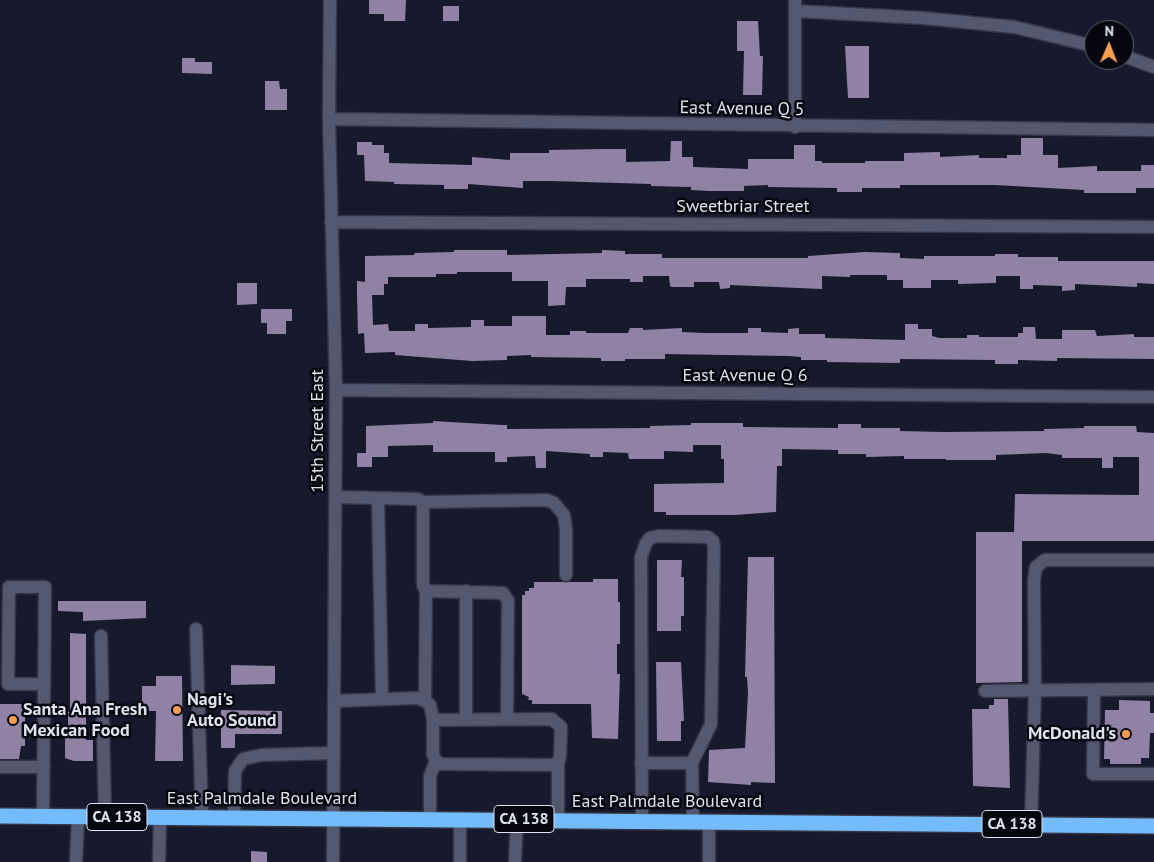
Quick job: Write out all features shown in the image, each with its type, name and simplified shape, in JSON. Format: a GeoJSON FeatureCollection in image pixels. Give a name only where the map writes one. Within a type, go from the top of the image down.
{"type":"FeatureCollection","features":[{"type":"Feature","properties":{"kind":"highway","name":"East Palmdale Boulevard"},"geometry":{"type":"LineString","coordinates":[[0,816],[642,820],[1154,826]]}},
{"type":"Feature","properties":{"kind":"street","name":"15th Street East"},"geometry":{"type":"LineString","coordinates":[[330,0],[329,119],[336,390],[333,862]]}},
{"type":"Feature","properties":{"kind":"street"},"geometry":{"type":"LineString","coordinates":[[795,127],[795,5],[1014,27],[1084,44]]}},
{"type":"Feature","properties":{"kind":"street"},"geometry":{"type":"LineString","coordinates":[[1134,60],[1154,67]]}},
{"type":"Feature","properties":{"kind":"street","name":"East Avenue Q 5"},"geometry":{"type":"LineString","coordinates":[[329,119],[795,127],[1154,130]]}},
{"type":"Feature","properties":{"kind":"street","name":"Sweetbriar Street"},"geometry":{"type":"LineString","coordinates":[[332,222],[1154,227]]}},
{"type":"Feature","properties":{"kind":"street","name":"East Avenue Q 6"},"geometry":{"type":"LineString","coordinates":[[336,390],[1154,397]]}},
{"type":"Feature","properties":{"kind":"street"},"geometry":{"type":"LineString","coordinates":[[336,497],[418,499],[423,502],[547,500],[560,508],[565,522],[566,574]]}},
{"type":"Feature","properties":{"kind":"street"},"geometry":{"type":"LineString","coordinates":[[378,498],[382,699]]}},
{"type":"Feature","properties":{"kind":"street"},"geometry":{"type":"LineString","coordinates":[[423,502],[423,585],[426,592],[425,701]]}},
{"type":"Feature","properties":{"kind":"street"},"geometry":{"type":"LineString","coordinates":[[642,820],[641,557],[650,538],[659,536],[708,537],[713,541],[714,548],[711,724],[692,763],[693,821]]}},
{"type":"Feature","properties":{"kind":"street"},"geometry":{"type":"LineString","coordinates":[[1031,824],[1035,690],[1034,580],[1039,563],[1045,560],[1154,560]]}},
{"type":"Feature","properties":{"kind":"street"},"geometry":{"type":"LineString","coordinates":[[43,817],[45,587],[4,589],[8,684],[44,684]]}},
{"type":"Feature","properties":{"kind":"street"},"geometry":{"type":"LineString","coordinates":[[426,592],[503,593],[508,601],[507,719]]}},
{"type":"Feature","properties":{"kind":"street"},"geometry":{"type":"LineString","coordinates":[[466,592],[466,720]]}},
{"type":"Feature","properties":{"kind":"street"},"geometry":{"type":"LineString","coordinates":[[196,629],[202,818]]}},
{"type":"Feature","properties":{"kind":"street"},"geometry":{"type":"LineString","coordinates":[[101,636],[105,817]]}},
{"type":"Feature","properties":{"kind":"street"},"geometry":{"type":"LineString","coordinates":[[985,691],[1154,689]]}},
{"type":"Feature","properties":{"kind":"street"},"geometry":{"type":"LineString","coordinates":[[1094,690],[1093,774],[1154,774]]}},
{"type":"Feature","properties":{"kind":"street"},"geometry":{"type":"LineString","coordinates":[[334,701],[417,698],[425,701],[430,705],[433,754],[436,761],[442,764],[552,765],[558,763]]}},
{"type":"Feature","properties":{"kind":"street"},"geometry":{"type":"LineString","coordinates":[[432,720],[552,719],[558,722],[561,727],[558,763],[558,820]]}},
{"type":"Feature","properties":{"kind":"street"},"geometry":{"type":"LineString","coordinates":[[234,818],[235,771],[243,759],[262,754],[334,753]]}},
{"type":"Feature","properties":{"kind":"street"},"geometry":{"type":"LineString","coordinates":[[430,819],[430,776],[436,761]]}},
{"type":"Feature","properties":{"kind":"street"},"geometry":{"type":"LineString","coordinates":[[641,763],[692,763]]}},
{"type":"Feature","properties":{"kind":"street"},"geometry":{"type":"LineString","coordinates":[[0,767],[44,767]]}},
{"type":"Feature","properties":{"kind":"street"},"geometry":{"type":"LineString","coordinates":[[76,862],[78,817]]}},
{"type":"Feature","properties":{"kind":"street"},"geometry":{"type":"LineString","coordinates":[[159,862],[160,817]]}},
{"type":"Feature","properties":{"kind":"street"},"geometry":{"type":"LineString","coordinates":[[460,819],[460,862]]}},
{"type":"Feature","properties":{"kind":"street"},"geometry":{"type":"LineString","coordinates":[[515,862],[517,820]]}},
{"type":"Feature","properties":{"kind":"street"},"geometry":{"type":"LineString","coordinates":[[709,821],[709,862]]}},
{"type":"Feature","properties":{"kind":"building"},"geometry":{"type":"Polygon","coordinates":[[[369,0],[406,0],[405,21],[384,21],[384,14],[369,14],[369,0]]]}},
{"type":"Feature","properties":{"kind":"building"},"geometry":{"type":"Polygon","coordinates":[[[443,6],[459,6],[459,21],[443,21],[443,6]]]}},
{"type":"Feature","properties":{"kind":"building"},"geometry":{"type":"Polygon","coordinates":[[[737,21],[758,21],[760,56],[763,56],[762,95],[743,95],[744,51],[737,51],[737,21]]]}},
{"type":"Feature","properties":{"kind":"building"},"geometry":{"type":"Polygon","coordinates":[[[845,46],[869,46],[869,98],[848,98],[845,46]]]}},
{"type":"Feature","properties":{"kind":"building"},"geometry":{"type":"Polygon","coordinates":[[[182,58],[195,58],[195,62],[212,62],[212,74],[182,73],[182,58]]]}},
{"type":"Feature","properties":{"kind":"building"},"geometry":{"type":"Polygon","coordinates":[[[265,81],[279,81],[280,89],[287,89],[287,110],[265,110],[265,81]]]}},
{"type":"Feature","properties":{"kind":"building"},"geometry":{"type":"Polygon","coordinates":[[[1021,138],[1043,138],[1043,155],[1058,155],[1058,168],[1097,166],[1097,171],[1141,171],[1141,165],[1154,165],[1154,188],[1136,188],[1136,193],[1084,193],[1084,190],[995,185],[900,185],[900,188],[862,188],[862,192],[837,192],[837,188],[768,187],[768,185],[744,186],[744,191],[709,191],[691,190],[691,187],[651,186],[651,184],[523,181],[523,188],[468,184],[468,189],[444,189],[444,185],[394,184],[394,182],[365,181],[364,155],[357,155],[357,142],[372,142],[372,145],[384,145],[384,153],[389,153],[389,163],[472,165],[472,157],[510,160],[510,153],[549,153],[549,150],[602,149],[626,149],[626,162],[670,161],[671,141],[682,141],[682,157],[693,157],[693,167],[748,169],[748,159],[794,159],[794,145],[815,145],[815,161],[822,161],[822,163],[865,163],[865,161],[904,161],[904,153],[940,152],[940,157],[979,155],[979,158],[1007,158],[1007,155],[1021,155],[1021,138]]]}},
{"type":"Feature","properties":{"kind":"building"},"geometry":{"type":"Polygon","coordinates":[[[454,250],[507,250],[507,255],[602,253],[602,250],[625,251],[625,254],[662,254],[662,258],[808,258],[808,256],[865,252],[900,253],[900,258],[924,259],[924,256],[995,256],[995,254],[1018,254],[1018,257],[1058,257],[1058,261],[1154,261],[1154,284],[1137,283],[1137,287],[1075,284],[1075,290],[1062,291],[1062,286],[1033,285],[1033,289],[1020,289],[1020,276],[996,276],[996,283],[958,284],[958,280],[931,280],[931,288],[903,288],[903,280],[887,280],[887,275],[850,275],[850,277],[822,276],[822,289],[730,285],[730,288],[720,289],[719,282],[694,282],[694,287],[672,287],[670,286],[669,276],[643,276],[643,282],[630,282],[630,279],[586,279],[586,287],[566,287],[565,305],[548,306],[548,281],[512,281],[512,272],[457,272],[457,274],[436,274],[436,277],[388,277],[388,284],[384,284],[384,295],[372,295],[373,325],[388,324],[389,331],[415,331],[415,324],[428,324],[428,328],[471,327],[471,320],[484,320],[484,326],[512,326],[512,316],[546,316],[546,335],[570,335],[570,331],[628,333],[630,328],[643,328],[643,330],[682,328],[682,332],[748,333],[748,328],[761,328],[761,332],[788,333],[788,329],[799,328],[799,334],[825,334],[825,338],[905,340],[905,324],[918,324],[918,329],[932,329],[932,336],[939,338],[967,338],[967,335],[979,335],[979,337],[1018,337],[1018,333],[1023,333],[1023,327],[1035,327],[1036,339],[1062,339],[1062,330],[1095,330],[1097,336],[1134,334],[1134,337],[1154,337],[1154,359],[1057,358],[1057,361],[1018,360],[1018,364],[995,364],[995,360],[900,359],[900,363],[827,362],[827,360],[801,360],[801,357],[788,356],[665,354],[665,359],[625,359],[625,361],[601,361],[601,358],[531,357],[531,355],[507,356],[507,360],[472,361],[395,355],[395,352],[365,353],[364,333],[358,334],[357,281],[365,282],[365,256],[414,255],[415,253],[454,252],[454,250]]]}},
{"type":"Feature","properties":{"kind":"building"},"geometry":{"type":"Polygon","coordinates":[[[237,283],[257,283],[257,304],[237,305],[237,283]]]}},
{"type":"Feature","properties":{"kind":"building"},"geometry":{"type":"Polygon","coordinates":[[[261,309],[292,309],[292,321],[286,321],[286,334],[267,334],[267,323],[261,323],[261,309]]]}},
{"type":"Feature","properties":{"kind":"building"},"geometry":{"type":"Polygon","coordinates":[[[433,421],[507,425],[507,429],[650,428],[650,426],[691,425],[691,423],[743,423],[743,427],[838,428],[838,424],[861,424],[861,428],[900,428],[900,431],[944,432],[1044,431],[1044,429],[1084,428],[1084,426],[1136,426],[1137,432],[1154,433],[1154,541],[1022,541],[1022,682],[976,683],[976,532],[1014,532],[1015,494],[1139,495],[1139,457],[1113,457],[1113,468],[1102,468],[1102,458],[1062,458],[1062,455],[1046,453],[996,455],[996,460],[946,460],[904,459],[904,456],[866,457],[866,454],[838,454],[838,450],[782,449],[782,466],[777,466],[776,512],[735,515],[666,515],[666,512],[654,512],[654,484],[724,483],[724,459],[721,459],[721,445],[693,445],[693,452],[664,451],[664,459],[629,459],[628,453],[603,452],[603,457],[590,457],[590,454],[546,451],[546,468],[536,468],[535,456],[507,457],[507,462],[495,462],[495,452],[433,452],[433,445],[388,446],[388,457],[372,457],[372,467],[357,467],[357,453],[366,453],[366,426],[433,423],[433,421]]]}},
{"type":"Feature","properties":{"kind":"building"},"geometry":{"type":"Polygon","coordinates":[[[748,557],[774,557],[775,783],[751,782],[751,785],[708,782],[709,750],[745,748],[748,693],[747,677],[745,677],[748,557]]]}},
{"type":"Feature","properties":{"kind":"building"},"geometry":{"type":"Polygon","coordinates":[[[657,560],[682,560],[681,577],[684,577],[684,616],[681,616],[681,631],[657,631],[657,560]]]}},
{"type":"Feature","properties":{"kind":"building"},"geometry":{"type":"Polygon","coordinates":[[[593,579],[618,579],[620,644],[617,644],[617,674],[620,674],[618,739],[592,738],[591,704],[532,704],[532,700],[528,700],[529,697],[522,694],[522,595],[525,595],[525,591],[529,591],[529,588],[534,588],[534,582],[593,582],[593,579]]]}},
{"type":"Feature","properties":{"kind":"building"},"geometry":{"type":"Polygon","coordinates":[[[58,601],[146,601],[146,618],[83,621],[83,612],[58,611],[58,601]]]}},
{"type":"Feature","properties":{"kind":"building"},"geometry":{"type":"Polygon","coordinates":[[[70,633],[86,634],[86,740],[93,740],[93,761],[74,761],[65,758],[65,730],[68,730],[68,712],[70,712],[70,633]]]}},
{"type":"Feature","properties":{"kind":"building"},"geometry":{"type":"Polygon","coordinates":[[[656,662],[681,662],[684,721],[681,721],[681,741],[657,741],[656,662]]]}},
{"type":"Feature","properties":{"kind":"building"},"geometry":{"type":"Polygon","coordinates":[[[231,665],[275,666],[275,684],[231,685],[231,665]]]}},
{"type":"Feature","properties":{"kind":"building"},"geometry":{"type":"Polygon","coordinates":[[[156,676],[182,676],[183,761],[155,761],[156,711],[142,711],[142,686],[156,686],[156,676]]]}},
{"type":"Feature","properties":{"kind":"building"},"geometry":{"type":"Polygon","coordinates":[[[994,699],[1008,699],[1010,788],[973,786],[972,709],[989,709],[989,705],[994,705],[994,699]]]}},
{"type":"Feature","properties":{"kind":"building"},"geometry":{"type":"Polygon","coordinates":[[[1119,700],[1150,701],[1150,713],[1154,713],[1154,733],[1150,733],[1149,758],[1141,758],[1141,764],[1110,764],[1110,759],[1104,759],[1105,710],[1119,710],[1119,700]]]}},
{"type":"Feature","properties":{"kind":"building","name":"Santa Ana Fresh Mexican Food"},"geometry":{"type":"Polygon","coordinates":[[[0,704],[25,704],[25,746],[21,746],[19,759],[0,759],[0,704]]]}},
{"type":"Feature","properties":{"kind":"building"},"geometry":{"type":"Polygon","coordinates":[[[221,710],[282,711],[282,734],[235,734],[235,748],[221,748],[221,710]]]}},
{"type":"Feature","properties":{"kind":"building"},"geometry":{"type":"Polygon","coordinates":[[[251,851],[267,852],[267,862],[251,862],[251,851]]]}},
{"type":"Feature","properties":{"kind":"place","name":"Nagi's Auto Sound"},"geometry":{"type":"Point","coordinates":[177,710]}},
{"type":"Feature","properties":{"kind":"place","name":"Santa Ana Fresh Mexican Food"},"geometry":{"type":"Point","coordinates":[13,720]}},
{"type":"Feature","properties":{"kind":"place","name":"McDonald's"},"geometry":{"type":"Point","coordinates":[1126,734]}}]}
